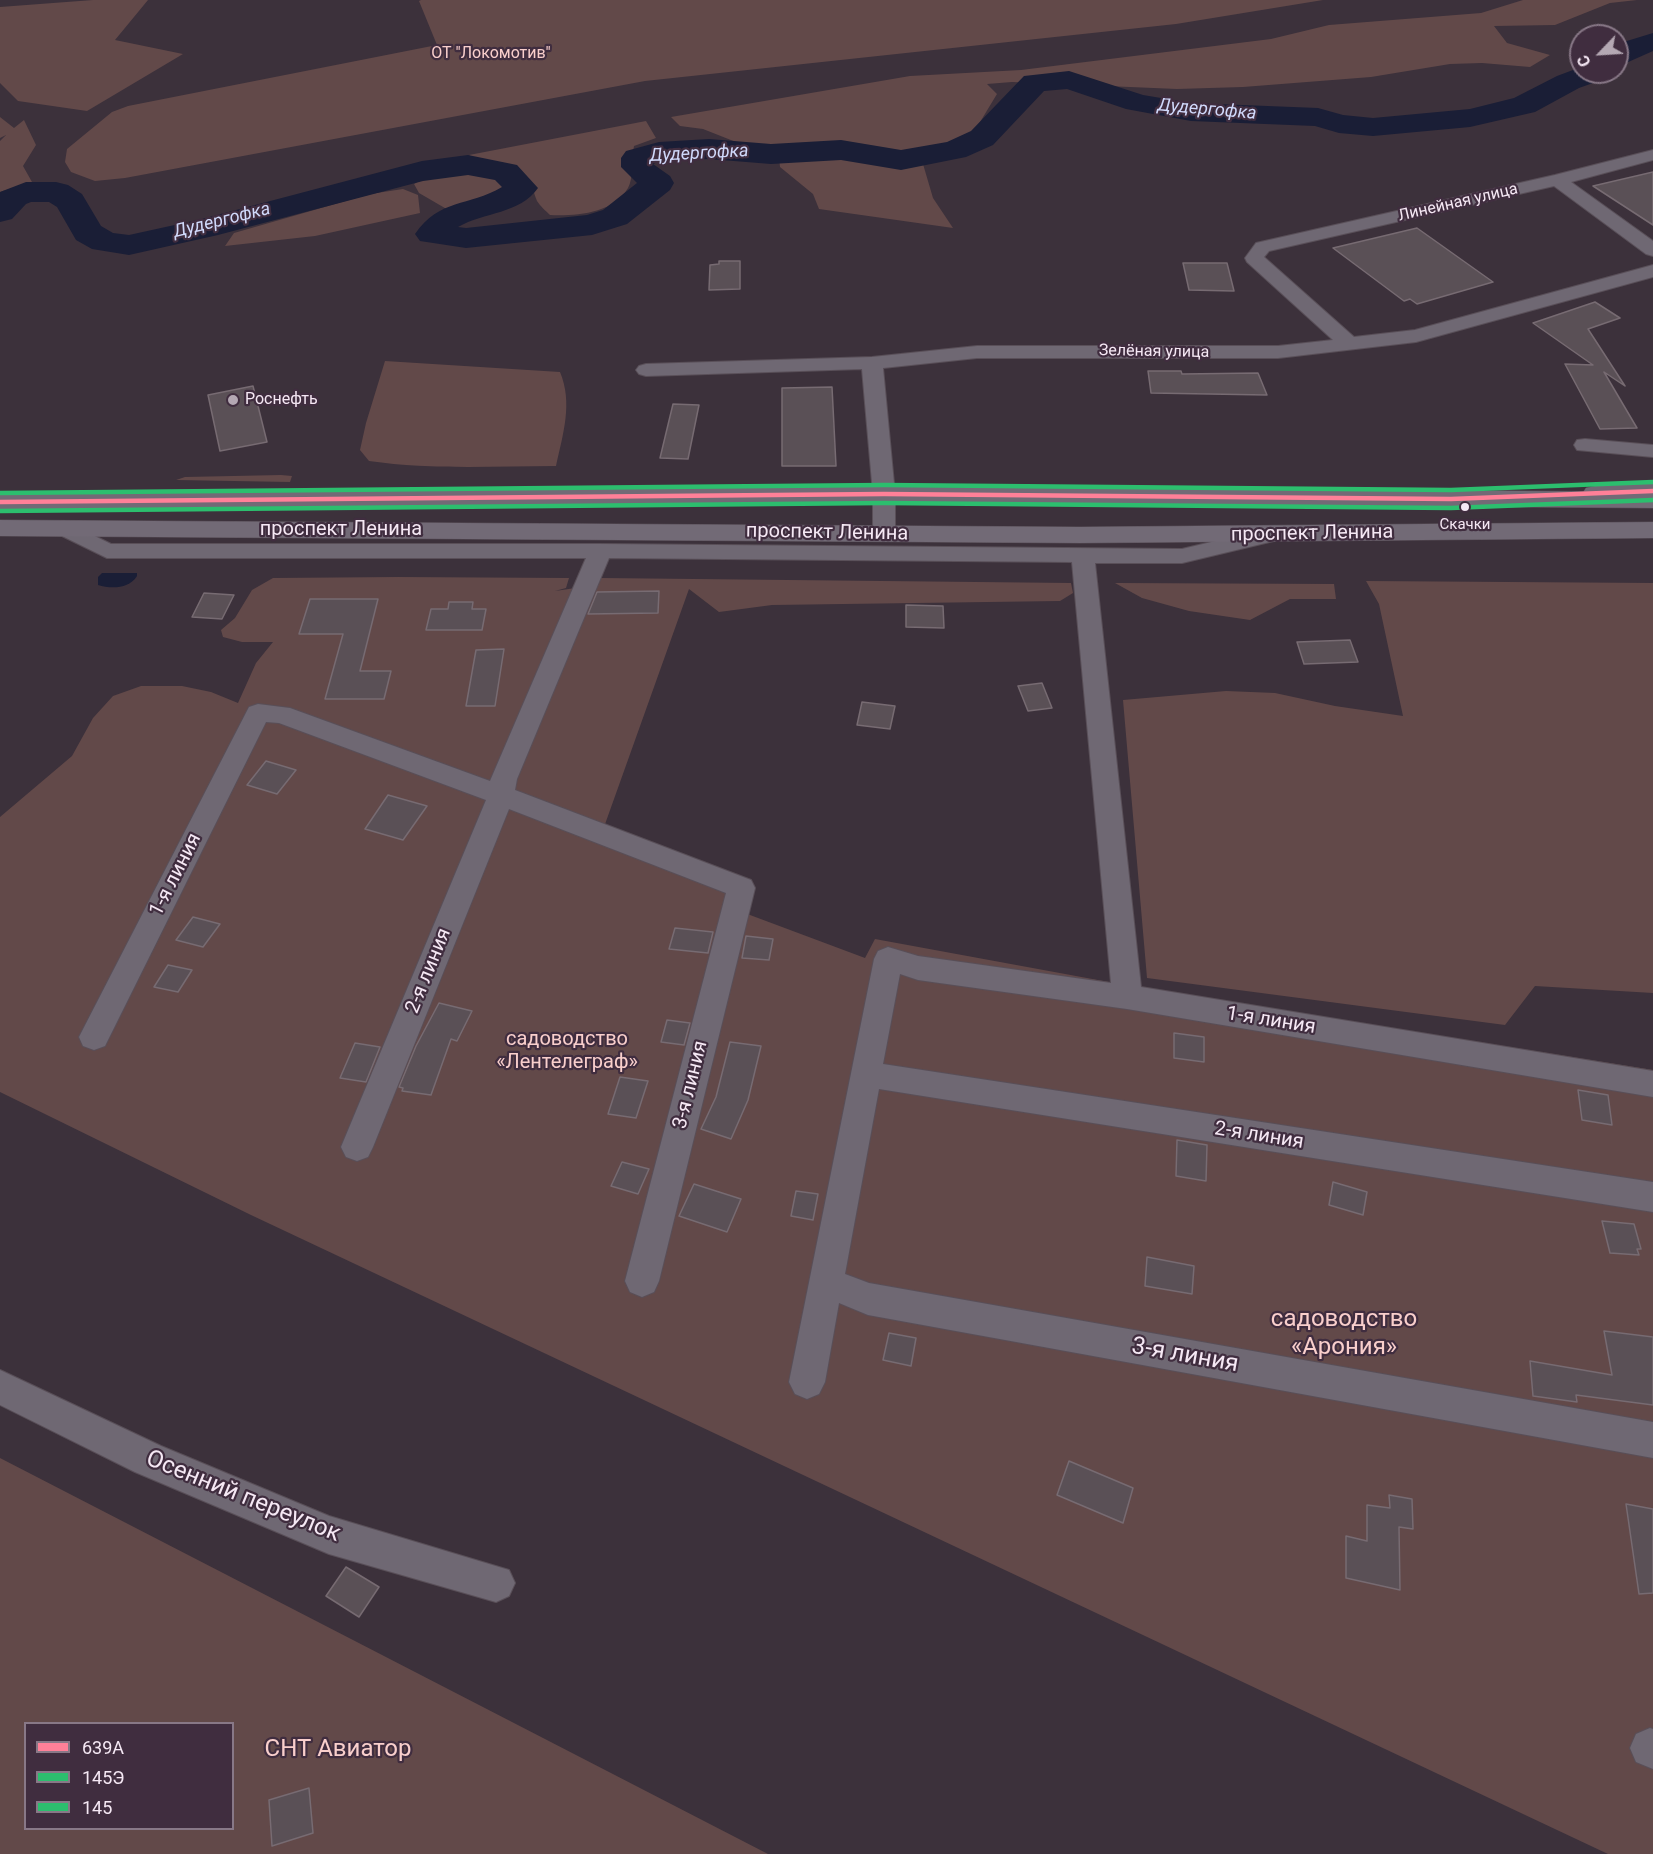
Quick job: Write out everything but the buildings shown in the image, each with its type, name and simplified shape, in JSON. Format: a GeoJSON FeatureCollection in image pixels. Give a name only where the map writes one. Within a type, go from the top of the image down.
{"type":"FeatureCollection","features":[{"type":"Feature","properties":{"kind":"highway","name":"проспект Ленина"},"geometry":{"type":"LineString","coordinates":[[0,502],[884,494],[1503,498]]}},
{"type":"Feature","properties":{"kind":"highway"},"geometry":{"type":"LineString","coordinates":[[1503,498],[1653,500]]}},
{"type":"Feature","properties":{"kind":"highway","name":"проспект Ленина"},"geometry":{"type":"LineString","coordinates":[[0,528],[1269,535],[1653,530]]}},
{"type":"Feature","properties":{"kind":"main road","name":"проспект Ленина"},"geometry":{"type":"LineString","coordinates":[[1503,498],[1653,491]]}},
{"type":"Feature","properties":{"kind":"street","name":"Линейная улица"},"geometry":{"type":"LineString","coordinates":[[1348,342],[1254,258],[1263,247],[1557,180],[1653,155]]}},
{"type":"Feature","properties":{"kind":"street"},"geometry":{"type":"LineString","coordinates":[[1557,180],[1653,250]]}},
{"type":"Feature","properties":{"kind":"street","name":"Зелёная улица"},"geometry":{"type":"LineString","coordinates":[[646,370],[872,363],[977,352],[1278,352],[1348,342],[1416,336],[1653,271]]}},
{"type":"Feature","properties":{"kind":"street"},"geometry":{"type":"LineString","coordinates":[[872,363],[884,494],[884,534]]}},
{"type":"Feature","properties":{"kind":"street"},"geometry":{"type":"LineString","coordinates":[[1585,445],[1653,452]]}},
{"type":"Feature","properties":{"kind":"street"},"geometry":{"type":"LineString","coordinates":[[64,528],[107,551],[601,551],[1182,556],[1269,535]]}},
{"type":"Feature","properties":{"kind":"street","name":"2-я линия"},"geometry":{"type":"LineString","coordinates":[[357,1147],[501,795],[504,779],[601,551]]}},
{"type":"Feature","properties":{"kind":"street"},"geometry":{"type":"LineString","coordinates":[[1083,555],[1127,997]]}},
{"type":"Feature","properties":{"kind":"street","name":"1-я линия"},"geometry":{"type":"LineString","coordinates":[[94,1037],[258,713],[281,714],[501,795]]}},
{"type":"Feature","properties":{"kind":"street","name":"3-я линия"},"geometry":{"type":"LineString","coordinates":[[501,795],[741,888],[642,1281]]}},
{"type":"Feature","properties":{"kind":"street","name":"1-я линия"},"geometry":{"type":"LineString","coordinates":[[866,1074],[888,959],[918,968],[1127,997],[1653,1084]]}},
{"type":"Feature","properties":{"kind":"street"},"geometry":{"type":"LineString","coordinates":[[807,1382],[866,1074]]}},
{"type":"Feature","properties":{"kind":"street","name":"2-я линия"},"geometry":{"type":"LineString","coordinates":[[866,1074],[1653,1197]]}},
{"type":"Feature","properties":{"kind":"street","name":"3-я линия"},"geometry":{"type":"LineString","coordinates":[[826,1282],[868,1299],[1653,1440]]}},
{"type":"Feature","properties":{"kind":"street","name":"Осенний переулок"},"geometry":{"type":"LineString","coordinates":[[0,1387],[148,1459],[329,1535],[496,1583]]}},
{"type":"Feature","properties":{"kind":"green space"},"geometry":{"type":"Polygon","coordinates":[[[93,0],[148,0],[115,40],[183,54],[87,111],[18,101],[0,83],[0,7],[93,0]]]}},
{"type":"Feature","properties":{"kind":"green space","name":"ОТ \"Локомотив\""},"geometry":{"type":"Polygon","coordinates":[[[1323,0],[1176,24],[645,81],[125,178],[95,181],[71,172],[65,162],[67,149],[112,112],[128,106],[437,45],[419,1],[1323,0]]]}},
{"type":"Feature","properties":{"kind":"green space"},"geometry":{"type":"Polygon","coordinates":[[[1523,0],[1637,0],[1610,3],[1555,25],[1494,26],[1507,43],[1550,55],[1530,67],[1482,63],[1450,64],[1371,77],[1243,87],[1177,89],[1012,82],[987,84],[997,94],[974,132],[958,142],[897,153],[838,145],[746,146],[703,129],[680,126],[671,117],[910,76],[1021,70],[1271,39],[1329,25],[1481,13],[1523,0]]]}},
{"type":"Feature","properties":{"kind":"green space"},"geometry":{"type":"Polygon","coordinates":[[[0,117],[14,128],[24,120],[36,145],[23,166],[32,182],[0,192],[0,141],[6,135],[0,138],[0,117]]]}},
{"type":"Feature","properties":{"kind":"green space"},"geometry":{"type":"Polygon","coordinates":[[[646,121],[656,138],[634,146],[628,188],[613,203],[593,212],[550,215],[538,203],[529,182],[521,173],[481,162],[469,155],[646,121]]]}},
{"type":"Feature","properties":{"kind":"green space"},"geometry":{"type":"Polygon","coordinates":[[[817,152],[923,164],[933,198],[953,228],[819,209],[813,194],[780,167],[779,157],[817,152]]]}},
{"type":"Feature","properties":{"kind":"green space"},"geometry":{"type":"Polygon","coordinates":[[[454,170],[491,174],[509,186],[497,196],[450,211],[419,193],[414,184],[434,173],[454,170]]]}},
{"type":"Feature","properties":{"kind":"green space"},"geometry":{"type":"Polygon","coordinates":[[[403,189],[418,195],[420,213],[315,236],[225,246],[234,233],[370,194],[403,189]]]}},
{"type":"Feature","properties":{"kind":"green space"},"geometry":{"type":"Polygon","coordinates":[[[385,361],[560,372],[566,395],[566,407],[564,430],[556,466],[439,467],[369,461],[360,450],[385,361]]]}},
{"type":"Feature","properties":{"kind":"green space"},"geometry":{"type":"Polygon","coordinates":[[[292,476],[290,482],[176,480],[185,477],[292,476]]]}},
{"type":"Feature","properties":{"kind":"green space"},"geometry":{"type":"Polygon","coordinates":[[[273,578],[569,578],[566,588],[555,591],[596,585],[601,578],[1071,583],[1073,593],[1060,601],[772,605],[719,612],[689,589],[604,827],[746,881],[742,912],[865,958],[875,939],[1125,985],[1653,1070],[1653,1854],[1608,1854],[251,1215],[0,1092],[0,817],[72,756],[93,718],[113,696],[141,686],[182,686],[211,692],[238,703],[256,663],[273,642],[242,642],[223,637],[221,630],[235,618],[252,590],[273,578]]]}},
{"type":"Feature","properties":{"kind":"green space"},"geometry":{"type":"Polygon","coordinates":[[[1366,581],[1653,583],[1653,993],[1535,986],[1505,1025],[1147,978],[1123,700],[1226,691],[1275,693],[1335,706],[1403,716],[1379,604],[1366,581]]]}},
{"type":"Feature","properties":{"kind":"green space"},"geometry":{"type":"Polygon","coordinates":[[[1115,583],[1334,584],[1336,599],[1290,599],[1250,620],[1189,611],[1142,598],[1115,583]]]}},
{"type":"Feature","properties":{"kind":"green space","name":"СНТ Авиатор"},"geometry":{"type":"Polygon","coordinates":[[[0,1458],[768,1854],[0,1854],[0,1458]]]}},
{"type":"Feature","properties":{"kind":"water"},"geometry":{"type":"Polygon","coordinates":[[[102,573],[137,573],[137,576],[125,586],[108,587],[98,585],[98,577],[102,573]]]}},
{"type":"Feature","properties":{"kind":"waterway","name":"Дудергофка"},"geometry":{"type":"LineString","coordinates":[[1629,49],[1653,42]]}},
{"type":"Feature","properties":{"kind":"waterway","name":"Дудергофка"},"geometry":{"type":"LineString","coordinates":[[0,212],[14,197],[26,192],[56,192],[70,201],[88,233],[104,242],[129,245],[206,228],[422,171],[468,165],[506,172],[522,188],[498,202],[452,216],[437,227],[432,234],[466,238],[592,225],[615,217],[658,183],[637,167],[637,158],[659,152],[709,149],[771,154],[841,150],[901,160],[955,150],[982,138],[1035,82],[1069,80],[1137,103],[1191,112],[1318,117],[1339,124],[1373,127],[1470,118],[1524,105],[1569,82]]}},
{"type":"Feature","properties":{"kind":"transit line","name":"145"},"geometry":{"type":"LineString","coordinates":[[0,493],[884,485],[1451,490],[1653,482]]}},
{"type":"Feature","properties":{"kind":"transit line","name":"639А"},"geometry":{"type":"LineString","coordinates":[[0,502],[884,494],[1451,499],[1653,491]]}},
{"type":"Feature","properties":{"kind":"transit line","name":"145Э"},"geometry":{"type":"LineString","coordinates":[[0,511],[884,503],[1451,508],[1653,500]]}},
{"type":"Feature","properties":{"kind":"place","name":"Роснефть"},"geometry":{"type":"Point","coordinates":[233,400]}},
{"type":"Feature","properties":{"kind":"place","name":"Скачки"},"geometry":{"type":"Point","coordinates":[1465,507]}},
{"type":"Feature","properties":{"kind":"park label","name":"садоводство «Лентелеграф»"},"geometry":{"type":"Point","coordinates":[567,1052]}},
{"type":"Feature","properties":{"kind":"park label","name":"садоводство «Арония»"},"geometry":{"type":"Point","coordinates":[1344,1334]}}]}
